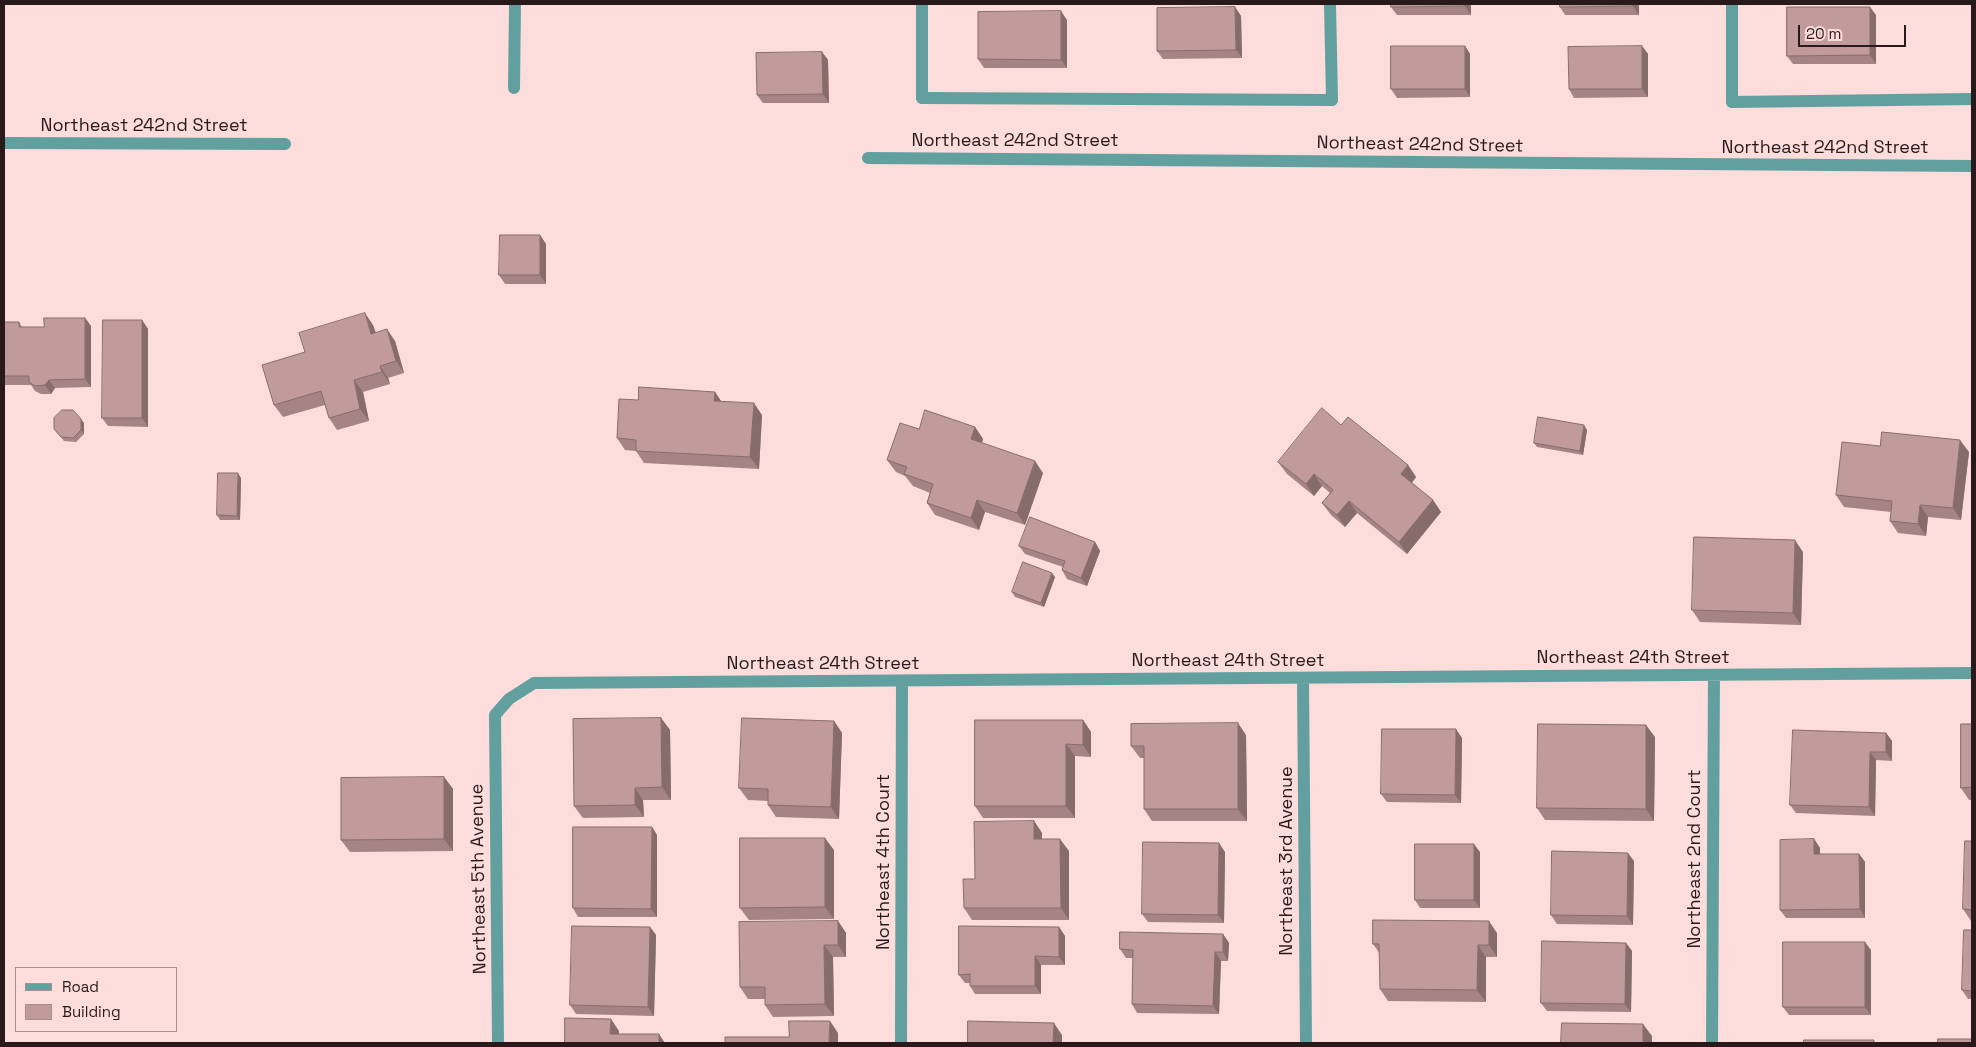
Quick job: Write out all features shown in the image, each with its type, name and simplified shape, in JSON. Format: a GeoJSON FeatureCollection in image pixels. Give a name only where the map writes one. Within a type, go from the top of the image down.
{"type":"FeatureCollection","features":[{"type":"Feature","properties":{"kind":"street"},"geometry":{"type":"LineString","coordinates":[[514,88],[515,4]]}},
{"type":"Feature","properties":{"kind":"street"},"geometry":{"type":"LineString","coordinates":[[922,4],[922,98],[1332,100],[1330,4]]}},
{"type":"Feature","properties":{"kind":"street"},"geometry":{"type":"LineString","coordinates":[[1732,4],[1732,102],[1972,99]]}},
{"type":"Feature","properties":{"kind":"street","name":"Northeast 242nd Street"},"geometry":{"type":"LineString","coordinates":[[4,143],[285,144]]}},
{"type":"Feature","properties":{"kind":"street","name":"Northeast 242nd Street"},"geometry":{"type":"LineString","coordinates":[[868,158],[1972,166]]}},
{"type":"Feature","properties":{"kind":"street","name":"Northeast 24th Street"},"geometry":{"type":"LineString","coordinates":[[495,715],[509,700],[534,683],[1972,673]]}},
{"type":"Feature","properties":{"kind":"street","name":"Northeast 2nd Court"},"geometry":{"type":"LineString","coordinates":[[1712,1043],[1714,675]]}},
{"type":"Feature","properties":{"kind":"street","name":"Northeast 3rd Avenue"},"geometry":{"type":"LineString","coordinates":[[1304,678],[1306,1043]]}},
{"type":"Feature","properties":{"kind":"street","name":"Northeast 4th Court"},"geometry":{"type":"LineString","coordinates":[[901,1043],[902,681]]}},
{"type":"Feature","properties":{"kind":"street","name":"Northeast 5th Avenue"},"geometry":{"type":"LineString","coordinates":[[495,715],[498,1043]]}},
{"type":"Feature","properties":{"kind":"building"},"geometry":{"type":"Polygon","coordinates":[[[1391,4],[1465,4],[1465,6],[1391,7],[1391,4]]]}},
{"type":"Feature","properties":{"kind":"building"},"geometry":{"type":"Polygon","coordinates":[[[1560,4],[1633,4],[1633,6],[1560,7],[1560,4]]]}},
{"type":"Feature","properties":{"kind":"building"},"geometry":{"type":"Polygon","coordinates":[[[1235,7],[1236,50],[1157,51],[1157,8],[1235,7]]]}},
{"type":"Feature","properties":{"kind":"building"},"geometry":{"type":"Polygon","coordinates":[[[1787,7],[1870,7],[1870,55],[1787,56],[1787,7]]]}},
{"type":"Feature","properties":{"kind":"building"},"geometry":{"type":"Polygon","coordinates":[[[1061,11],[1061,60],[978,59],[978,12],[1061,11]]]}},
{"type":"Feature","properties":{"kind":"building"},"geometry":{"type":"Polygon","coordinates":[[[1391,46],[1465,46],[1465,89],[1391,89],[1391,46]]]}},
{"type":"Feature","properties":{"kind":"building"},"geometry":{"type":"Polygon","coordinates":[[[1642,46],[1642,89],[1569,89],[1568,47],[1642,46]]]}},
{"type":"Feature","properties":{"kind":"building"},"geometry":{"type":"Polygon","coordinates":[[[822,52],[823,94],[757,95],[756,53],[822,52]]]}},
{"type":"Feature","properties":{"kind":"building"},"geometry":{"type":"Polygon","coordinates":[[[500,235],[540,235],[540,275],[499,275],[500,235]]]}},
{"type":"Feature","properties":{"kind":"building"},"geometry":{"type":"Polygon","coordinates":[[[365,313],[371,334],[387,329],[396,361],[380,366],[382,372],[354,380],[360,409],[329,418],[321,391],[274,405],[262,365],[305,352],[299,333],[365,313]]]}},
{"type":"Feature","properties":{"kind":"building"},"geometry":{"type":"Polygon","coordinates":[[[44,318],[85,318],[85,379],[49,380],[45,385],[35,386],[29,382],[29,376],[4,376],[4,322],[19,322],[19,327],[44,327],[44,318]]]}},
{"type":"Feature","properties":{"kind":"building"},"geometry":{"type":"Polygon","coordinates":[[[103,320],[142,320],[142,418],[102,418],[103,320]]]}},
{"type":"Feature","properties":{"kind":"building"},"geometry":{"type":"Polygon","coordinates":[[[639,387],[715,392],[714,401],[754,403],[750,457],[636,451],[636,440],[617,438],[619,399],[638,400],[639,387]]]}},
{"type":"Feature","properties":{"kind":"building"},"geometry":{"type":"Polygon","coordinates":[[[1322,408],[1341,425],[1348,417],[1408,465],[1401,474],[1433,500],[1399,542],[1349,501],[1337,515],[1322,503],[1333,490],[1314,474],[1306,484],[1278,462],[1322,408]]]}},
{"type":"Feature","properties":{"kind":"building"},"geometry":{"type":"Polygon","coordinates":[[[62,410],[73,410],[81,419],[81,430],[73,438],[61,437],[54,429],[54,418],[62,410]]]}},
{"type":"Feature","properties":{"kind":"building"},"geometry":{"type":"Polygon","coordinates":[[[925,410],[975,427],[971,439],[1035,461],[1017,513],[977,500],[971,518],[927,503],[933,484],[904,474],[907,467],[887,460],[900,423],[919,429],[925,410]]]}},
{"type":"Feature","properties":{"kind":"building"},"geometry":{"type":"Polygon","coordinates":[[[1538,417],[1584,425],[1580,451],[1534,443],[1538,417]]]}},
{"type":"Feature","properties":{"kind":"building"},"geometry":{"type":"Polygon","coordinates":[[[1882,432],[1960,440],[1953,508],[1920,505],[1918,524],[1890,521],[1892,501],[1836,495],[1842,442],[1880,446],[1882,432]]]}},
{"type":"Feature","properties":{"kind":"building"},"geometry":{"type":"Polygon","coordinates":[[[218,473],[238,473],[237,516],[217,515],[218,473]]]}},
{"type":"Feature","properties":{"kind":"building"},"geometry":{"type":"Polygon","coordinates":[[[1030,517],[1095,542],[1081,578],[1062,570],[1065,561],[1019,546],[1030,517]]]}},
{"type":"Feature","properties":{"kind":"building"},"geometry":{"type":"Polygon","coordinates":[[[1694,537],[1795,540],[1793,613],[1692,610],[1694,537]]]}},
{"type":"Feature","properties":{"kind":"building"},"geometry":{"type":"Polygon","coordinates":[[[1023,562],[1052,573],[1041,603],[1012,592],[1023,562]]]}},
{"type":"Feature","properties":{"kind":"building"},"geometry":{"type":"Polygon","coordinates":[[[661,718],[662,787],[635,788],[635,805],[574,806],[573,719],[661,718]]]}},
{"type":"Feature","properties":{"kind":"building"},"geometry":{"type":"Polygon","coordinates":[[[742,718],[834,721],[831,807],[768,805],[768,789],[739,788],[742,718]]]}},
{"type":"Feature","properties":{"kind":"building"},"geometry":{"type":"Polygon","coordinates":[[[975,720],[1083,720],[1083,745],[1066,744],[1066,806],[975,806],[975,720]]]}},
{"type":"Feature","properties":{"kind":"building"},"geometry":{"type":"Polygon","coordinates":[[[1238,723],[1238,809],[1144,809],[1144,746],[1131,746],[1131,724],[1238,723]]]}},
{"type":"Feature","properties":{"kind":"building"},"geometry":{"type":"Polygon","coordinates":[[[1538,724],[1646,725],[1646,809],[1537,808],[1538,724]]]}},
{"type":"Feature","properties":{"kind":"building"},"geometry":{"type":"Polygon","coordinates":[[[1961,724],[1972,724],[1972,787],[1961,788],[1961,724]]]}},
{"type":"Feature","properties":{"kind":"building"},"geometry":{"type":"Polygon","coordinates":[[[1382,729],[1456,729],[1455,795],[1381,794],[1382,729]]]}},
{"type":"Feature","properties":{"kind":"building"},"geometry":{"type":"Polygon","coordinates":[[[1793,730],[1886,733],[1886,752],[1870,752],[1869,807],[1790,805],[1793,730]]]}},
{"type":"Feature","properties":{"kind":"building"},"geometry":{"type":"Polygon","coordinates":[[[444,777],[444,839],[341,840],[341,778],[444,777]]]}},
{"type":"Feature","properties":{"kind":"building"},"geometry":{"type":"Polygon","coordinates":[[[1034,821],[1034,839],[1060,839],[1061,908],[964,908],[963,879],[975,879],[974,822],[1034,821]]]}},
{"type":"Feature","properties":{"kind":"building"},"geometry":{"type":"Polygon","coordinates":[[[573,827],[652,827],[651,909],[573,908],[573,827]]]}},
{"type":"Feature","properties":{"kind":"building"},"geometry":{"type":"Polygon","coordinates":[[[740,838],[825,838],[825,907],[740,908],[740,838]]]}},
{"type":"Feature","properties":{"kind":"building"},"geometry":{"type":"Polygon","coordinates":[[[1814,839],[1814,854],[1859,854],[1860,909],[1780,910],[1780,840],[1814,839]]]}},
{"type":"Feature","properties":{"kind":"building"},"geometry":{"type":"Polygon","coordinates":[[[1965,841],[1972,841],[1972,910],[1963,909],[1965,841]]]}},
{"type":"Feature","properties":{"kind":"building"},"geometry":{"type":"Polygon","coordinates":[[[1143,842],[1219,843],[1218,915],[1142,914],[1143,842]]]}},
{"type":"Feature","properties":{"kind":"building"},"geometry":{"type":"Polygon","coordinates":[[[1415,844],[1474,844],[1474,900],[1415,900],[1415,844]]]}},
{"type":"Feature","properties":{"kind":"building"},"geometry":{"type":"Polygon","coordinates":[[[1552,851],[1628,853],[1627,916],[1551,915],[1552,851]]]}},
{"type":"Feature","properties":{"kind":"building"},"geometry":{"type":"Polygon","coordinates":[[[1373,920],[1489,921],[1489,945],[1478,945],[1477,990],[1380,989],[1379,944],[1373,944],[1373,920]]]}},
{"type":"Feature","properties":{"kind":"building"},"geometry":{"type":"Polygon","coordinates":[[[838,921],[838,945],[824,945],[825,1004],[765,1005],[765,987],[740,987],[739,922],[838,921]]]}},
{"type":"Feature","properties":{"kind":"building"},"geometry":{"type":"Polygon","coordinates":[[[572,926],[650,927],[648,1007],[570,1005],[572,926]]]}},
{"type":"Feature","properties":{"kind":"building"},"geometry":{"type":"Polygon","coordinates":[[[959,926],[1059,927],[1059,957],[1035,956],[1035,986],[970,986],[970,974],[959,975],[959,926]]]}},
{"type":"Feature","properties":{"kind":"building"},"geometry":{"type":"Polygon","coordinates":[[[1964,930],[1972,930],[1972,991],[1962,990],[1964,930]]]}},
{"type":"Feature","properties":{"kind":"building"},"geometry":{"type":"Polygon","coordinates":[[[1120,932],[1223,934],[1223,952],[1215,952],[1213,1006],[1132,1004],[1133,950],[1120,949],[1120,932]]]}},
{"type":"Feature","properties":{"kind":"building"},"geometry":{"type":"Polygon","coordinates":[[[1542,941],[1626,943],[1625,1004],[1541,1003],[1542,941]]]}},
{"type":"Feature","properties":{"kind":"building"},"geometry":{"type":"Polygon","coordinates":[[[1783,942],[1865,942],[1865,1007],[1783,1007],[1783,942]]]}},
{"type":"Feature","properties":{"kind":"building"},"geometry":{"type":"Polygon","coordinates":[[[565,1018],[611,1019],[610,1034],[659,1034],[659,1043],[565,1043],[565,1018]]]}},
{"type":"Feature","properties":{"kind":"building"},"geometry":{"type":"Polygon","coordinates":[[[789,1021],[830,1021],[829,1043],[725,1043],[725,1037],[789,1037],[789,1021]]]}},
{"type":"Feature","properties":{"kind":"building"},"geometry":{"type":"Polygon","coordinates":[[[968,1021],[1054,1023],[1053,1043],[968,1043],[968,1021]]]}},
{"type":"Feature","properties":{"kind":"building"},"geometry":{"type":"Polygon","coordinates":[[[1562,1023],[1643,1024],[1643,1043],[1561,1043],[1562,1023]]]}},
{"type":"Feature","properties":{"kind":"building"},"geometry":{"type":"Polygon","coordinates":[[[1938,1039],[1972,1039],[1972,1043],[1938,1043],[1938,1039]]]}},
{"type":"Feature","properties":{"kind":"building"},"geometry":{"type":"Polygon","coordinates":[[[1804,1040],[1874,1040],[1874,1043],[1804,1043],[1804,1040]]]}}]}
